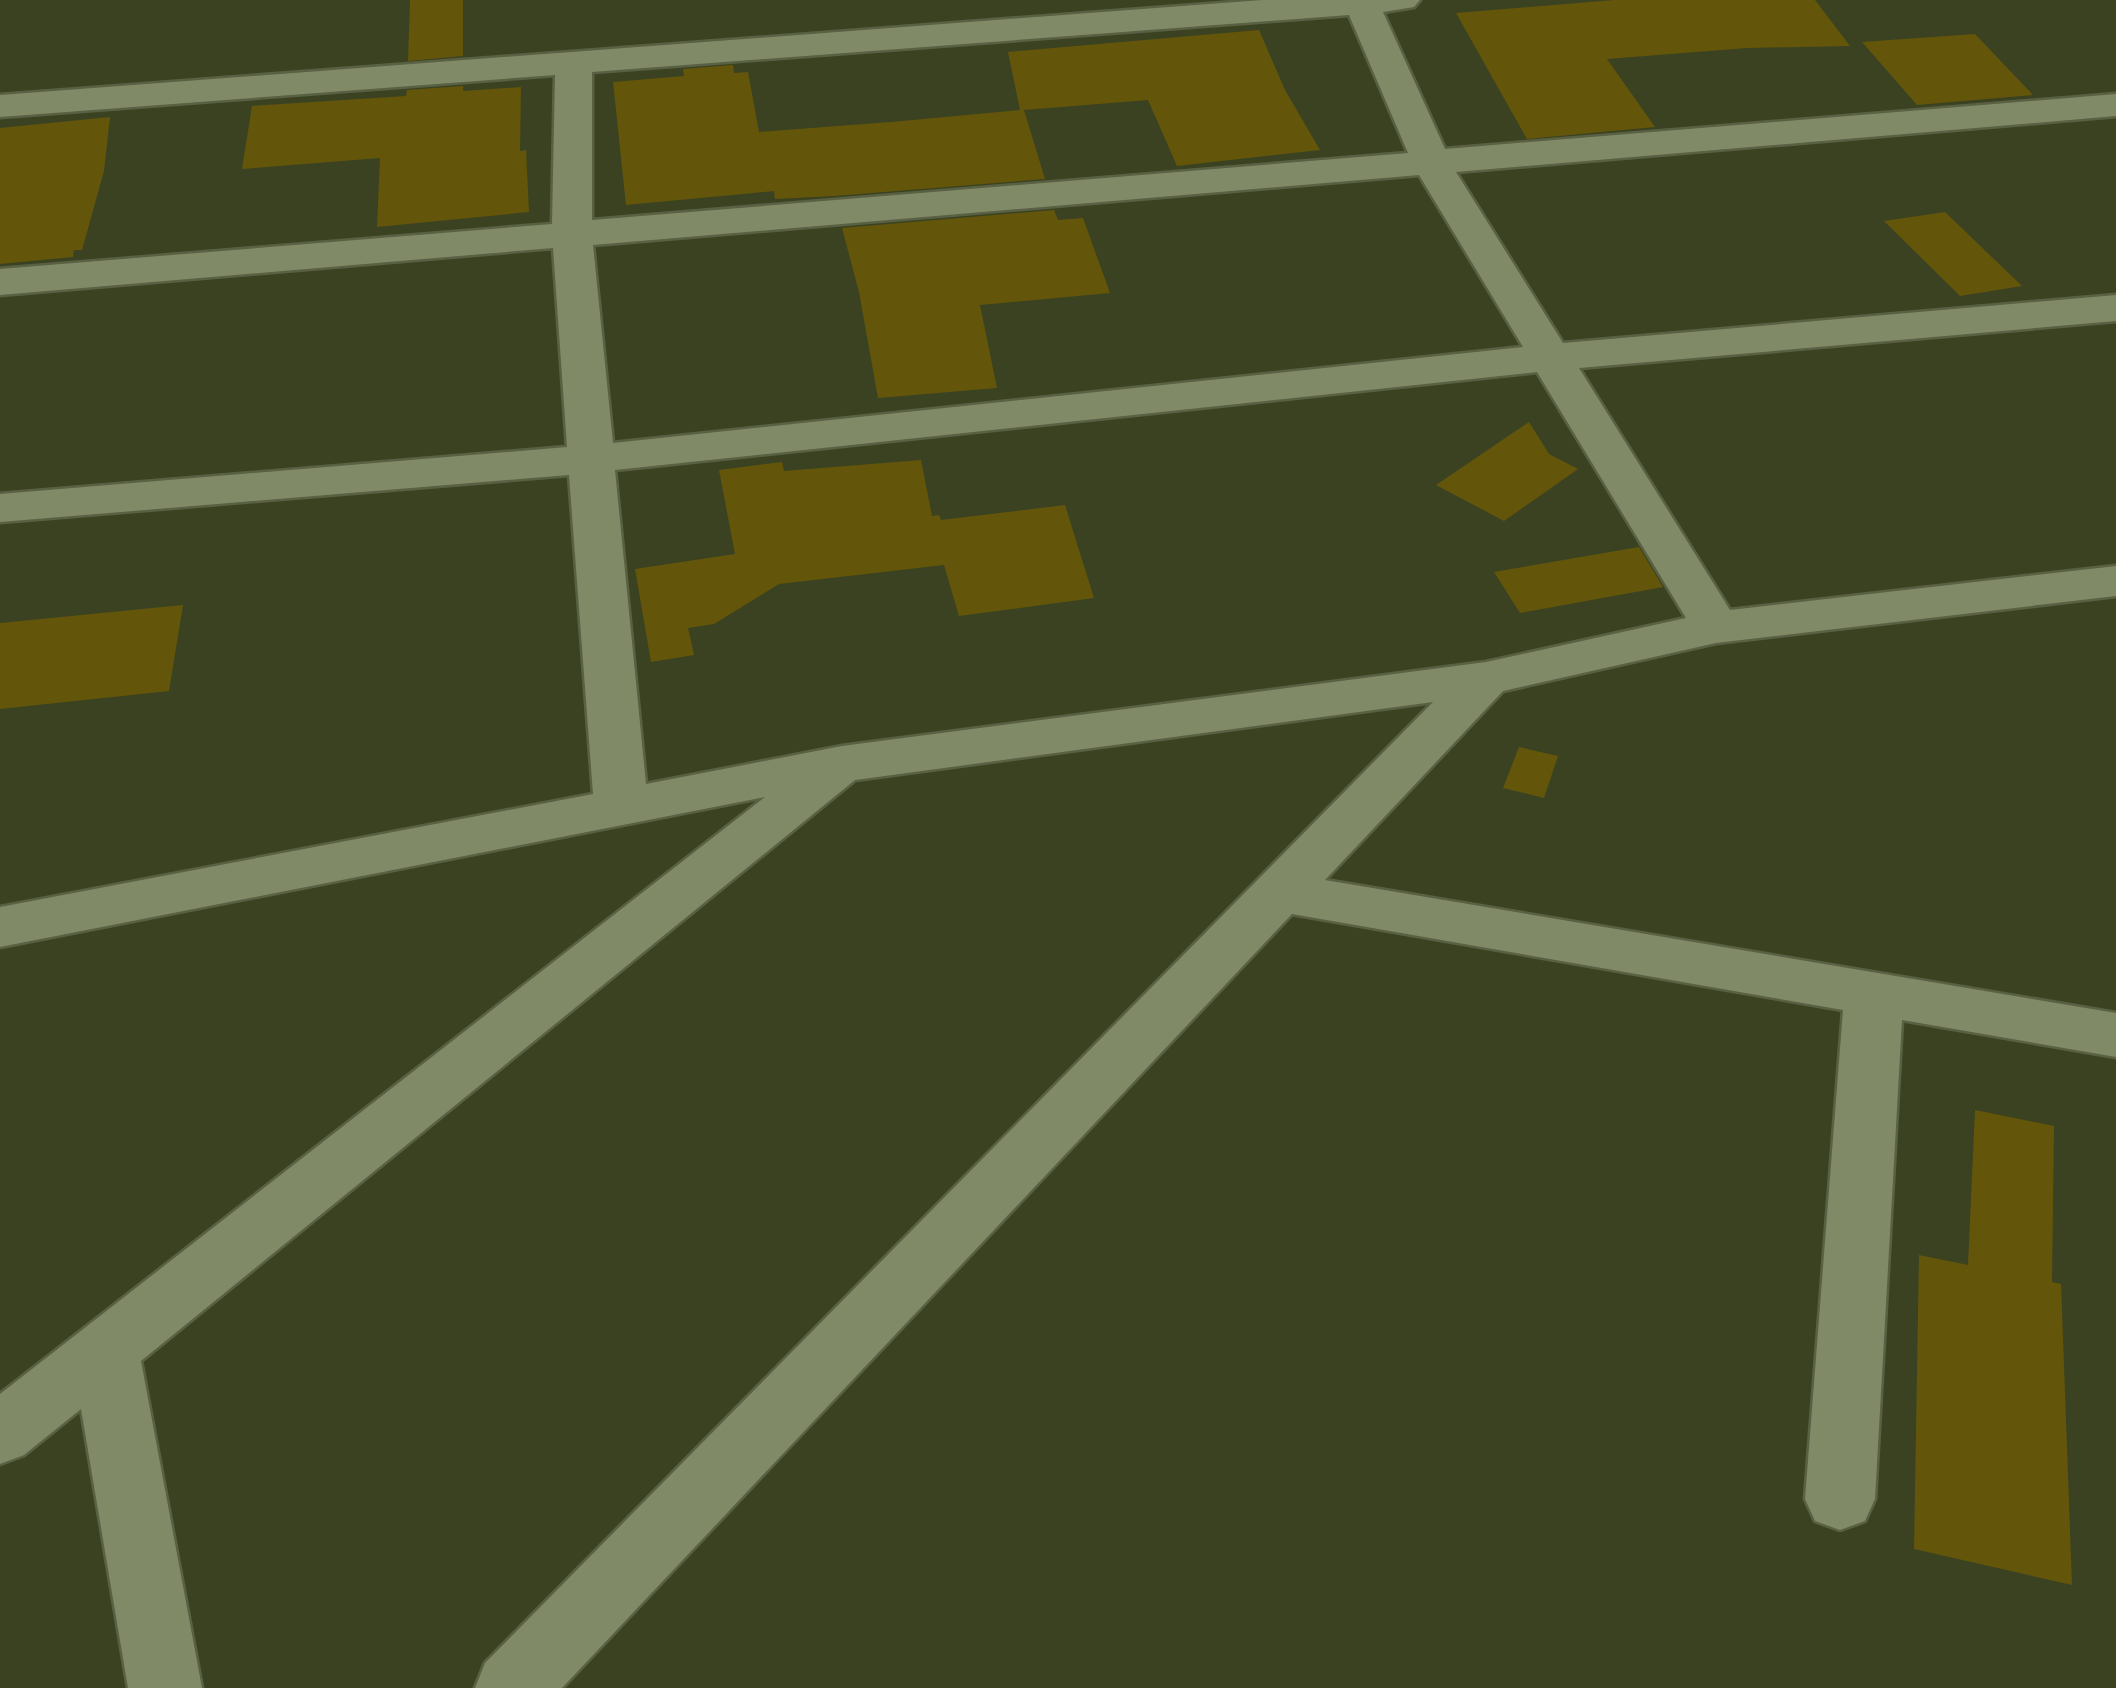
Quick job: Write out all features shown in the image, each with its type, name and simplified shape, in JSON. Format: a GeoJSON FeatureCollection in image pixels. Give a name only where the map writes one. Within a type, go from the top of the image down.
{"type":"FeatureCollection","features":[{"type":"Feature","properties":{"kind":"street"},"geometry":{"type":"LineString","coordinates":[[0,106],[574,60],[934,17],[1382,2],[1432,164],[1716,627]]}},
{"type":"Feature","properties":{"kind":"street"},"geometry":{"type":"LineString","coordinates":[[574,60],[572,234],[621,806]]}},
{"type":"Feature","properties":{"kind":"street"},"geometry":{"type":"LineString","coordinates":[[0,282],[2100,106],[2116,137]]}},
{"type":"Feature","properties":{"kind":"street"},"geometry":{"type":"LineString","coordinates":[[0,508],[592,459],[1553,358],[2116,308]]}},
{"type":"Feature","properties":{"kind":"street"},"geometry":{"type":"LineString","coordinates":[[0,927],[842,764],[1486,678],[1716,627],[2116,581]]}},
{"type":"Feature","properties":{"kind":"street"},"geometry":{"type":"LineString","coordinates":[[512,1688],[1486,678]]}},
{"type":"Feature","properties":{"kind":"street"},"geometry":{"type":"LineString","coordinates":[[0,1434],[842,764]]}},
{"type":"Feature","properties":{"kind":"street"},"geometry":{"type":"LineString","coordinates":[[1280,892],[2116,1036]]}},
{"type":"Feature","properties":{"kind":"street"},"geometry":{"type":"LineString","coordinates":[[1840,1499],[1874,994]]}},
{"type":"Feature","properties":{"kind":"street"},"geometry":{"type":"LineString","coordinates":[[104,1350],[165,1688]]}},
{"type":"Feature","properties":{"kind":"building"},"geometry":{"type":"Polygon","coordinates":[[[410,0],[463,0],[463,56],[408,61],[410,0]]]}},
{"type":"Feature","properties":{"kind":"building"},"geometry":{"type":"Polygon","coordinates":[[[1614,0],[1815,0],[1850,46],[1747,48],[1607,59],[1655,127],[1527,139],[1456,13],[1614,0]]]}},
{"type":"Feature","properties":{"kind":"building"},"geometry":{"type":"Polygon","coordinates":[[[1259,30],[1285,90],[1320,150],[1177,166],[1148,100],[1024,110],[1045,179],[775,199],[774,191],[626,205],[613,82],[684,76],[683,69],[733,65],[734,73],[748,72],[759,132],[891,122],[1020,110],[1008,52],[1259,30]]]}},
{"type":"Feature","properties":{"kind":"building"},"geometry":{"type":"Polygon","coordinates":[[[1975,34],[2033,95],[1917,105],[1862,42],[1975,34]]]}},
{"type":"Feature","properties":{"kind":"building"},"geometry":{"type":"Polygon","coordinates":[[[463,86],[463,91],[521,87],[520,151],[526,150],[529,212],[377,227],[380,158],[242,169],[252,106],[406,96],[407,90],[463,86]]]}},
{"type":"Feature","properties":{"kind":"building"},"geometry":{"type":"Polygon","coordinates":[[[110,117],[104,171],[82,250],[74,250],[73,257],[0,264],[0,128],[110,117]]]}},
{"type":"Feature","properties":{"kind":"building"},"geometry":{"type":"Polygon","coordinates":[[[1054,210],[1058,220],[1083,218],[1110,293],[980,305],[997,388],[878,398],[859,292],[842,228],[1054,210]]]}},
{"type":"Feature","properties":{"kind":"building"},"geometry":{"type":"Polygon","coordinates":[[[1945,212],[2022,286],[1960,296],[1884,221],[1945,212]]]}},
{"type":"Feature","properties":{"kind":"building"},"geometry":{"type":"Polygon","coordinates":[[[1529,422],[1549,454],[1578,469],[1504,521],[1436,485],[1529,422]]]}},
{"type":"Feature","properties":{"kind":"building"},"geometry":{"type":"Polygon","coordinates":[[[921,460],[932,516],[939,515],[941,520],[1065,505],[1094,598],[959,616],[944,565],[779,584],[714,624],[688,628],[694,655],[651,662],[635,569],[735,554],[719,470],[782,462],[784,471],[921,460]]]}},
{"type":"Feature","properties":{"kind":"building"},"geometry":{"type":"Polygon","coordinates":[[[1639,547],[1663,587],[1520,613],[1494,572],[1639,547]]]}},
{"type":"Feature","properties":{"kind":"building"},"geometry":{"type":"Polygon","coordinates":[[[183,605],[169,691],[0,709],[0,623],[183,605]]]}},
{"type":"Feature","properties":{"kind":"building"},"geometry":{"type":"Polygon","coordinates":[[[1519,747],[1558,756],[1544,798],[1503,788],[1519,747]]]}},
{"type":"Feature","properties":{"kind":"building"},"geometry":{"type":"Polygon","coordinates":[[[1975,1110],[2054,1126],[2052,1282],[2061,1284],[2072,1585],[1914,1549],[1919,1255],[1968,1265],[1975,1110]]]}}]}
